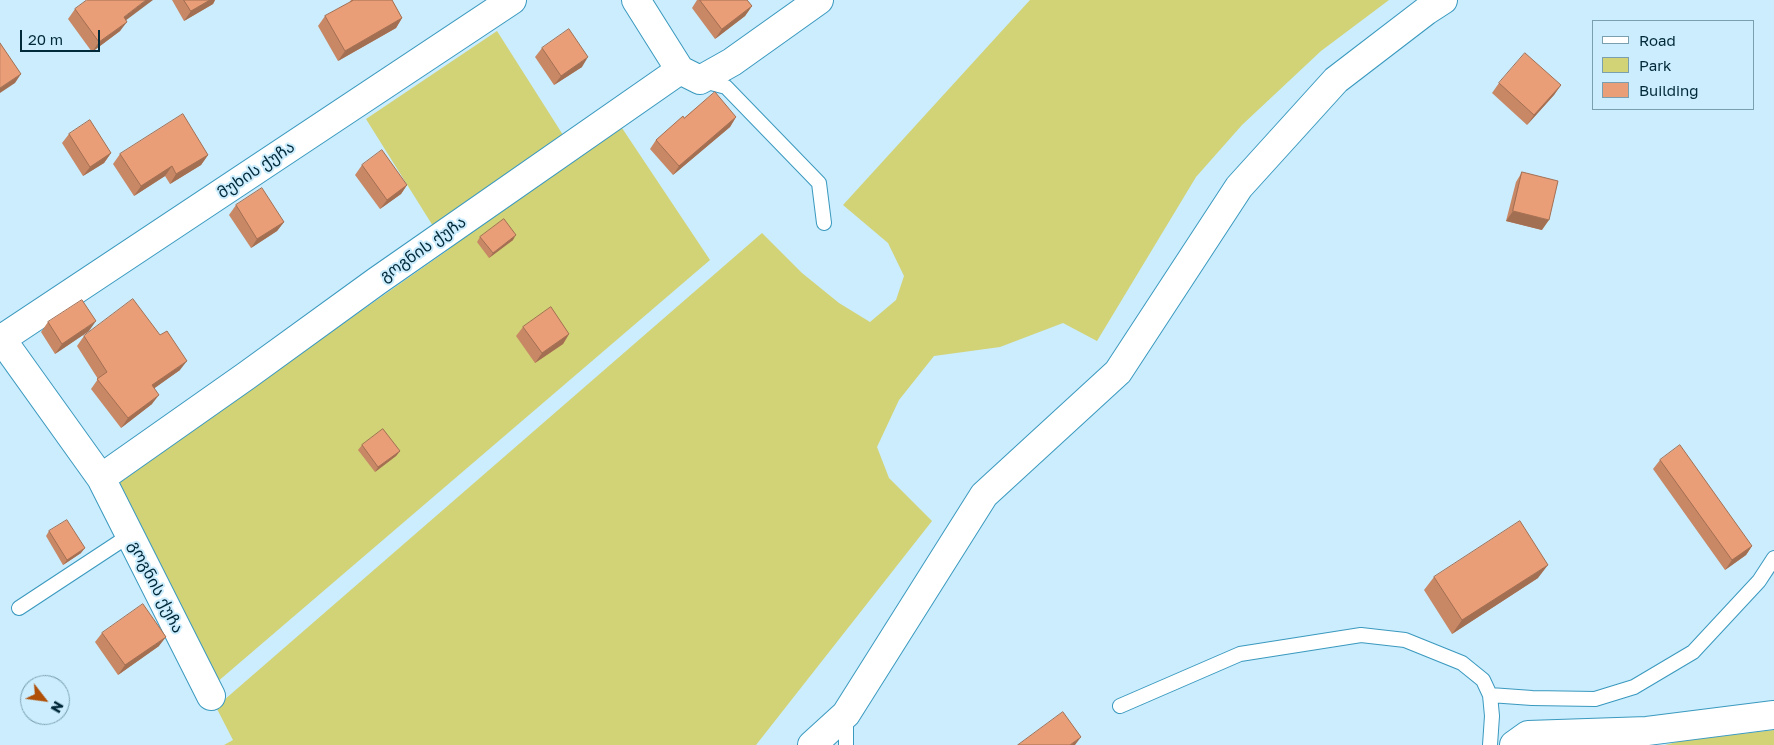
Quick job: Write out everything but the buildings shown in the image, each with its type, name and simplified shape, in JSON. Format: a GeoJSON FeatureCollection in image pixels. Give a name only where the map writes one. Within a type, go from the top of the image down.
{"type":"FeatureCollection","features":[{"type":"Feature","properties":{"kind":"street","name":"მუხის ქუჩა"},"geometry":{"type":"LineString","coordinates":[[0,338],[512,0]]}},
{"type":"Feature","properties":{"kind":"street"},"geometry":{"type":"LineString","coordinates":[[636,0],[690,75]]}},
{"type":"Feature","properties":{"kind":"street","name":"გოგნის ქუჩა"},"geometry":{"type":"LineString","coordinates":[[101,478],[377,281],[690,75],[732,62],[819,0]]}},
{"type":"Feature","properties":{"kind":"street"},"geometry":{"type":"LineString","coordinates":[[812,745],[846,714],[984,495],[1118,372],[1239,187],[1336,80],[1443,0]]}},
{"type":"Feature","properties":{"kind":"street","name":"გოგნის ქუჩა"},"geometry":{"type":"LineString","coordinates":[[0,338],[101,478],[211,696]]}},
{"type":"Feature","properties":{"kind":"street"},"geometry":{"type":"LineString","coordinates":[[1514,745],[1528,736],[1647,731],[1774,715]]}},
{"type":"Feature","properties":{"kind":"lane"},"geometry":{"type":"LineString","coordinates":[[690,75],[726,87],[818,183],[824,223]]}},
{"type":"Feature","properties":{"kind":"lane"},"geometry":{"type":"LineString","coordinates":[[19,608],[130,535]]}},
{"type":"Feature","properties":{"kind":"lane"},"geometry":{"type":"LineString","coordinates":[[1490,695],[1532,698],[1595,698],[1634,687],[1693,652],[1759,581],[1774,558]]}},
{"type":"Feature","properties":{"kind":"lane"},"geometry":{"type":"LineString","coordinates":[[1120,706],[1240,654],[1361,635],[1405,640],[1462,663],[1483,680],[1490,695],[1492,716],[1490,745]]}},
{"type":"Feature","properties":{"kind":"lane"},"geometry":{"type":"LineString","coordinates":[[846,714],[846,745]]}},
{"type":"Feature","properties":{"kind":"green space"},"geometry":{"type":"Polygon","coordinates":[[[1030,0],[1389,0],[1321,51],[1242,125],[1196,177],[1097,341],[1063,323],[1000,347],[934,356],[899,400],[877,447],[889,478],[932,521],[756,745],[224,745],[233,740],[216,707],[762,233],[802,273],[839,303],[870,322],[896,300],[904,276],[888,243],[843,205],[1030,0]]]}},
{"type":"Feature","properties":{"kind":"green space"},"geometry":{"type":"Polygon","coordinates":[[[497,31],[577,157],[620,125],[710,260],[216,683],[119,481],[448,250],[366,119],[497,31]]]}},
{"type":"Feature","properties":{"kind":"green space"},"geometry":{"type":"Polygon","coordinates":[[[1774,730],[1774,745],[1665,745],[1681,741],[1774,730]]]}}]}
